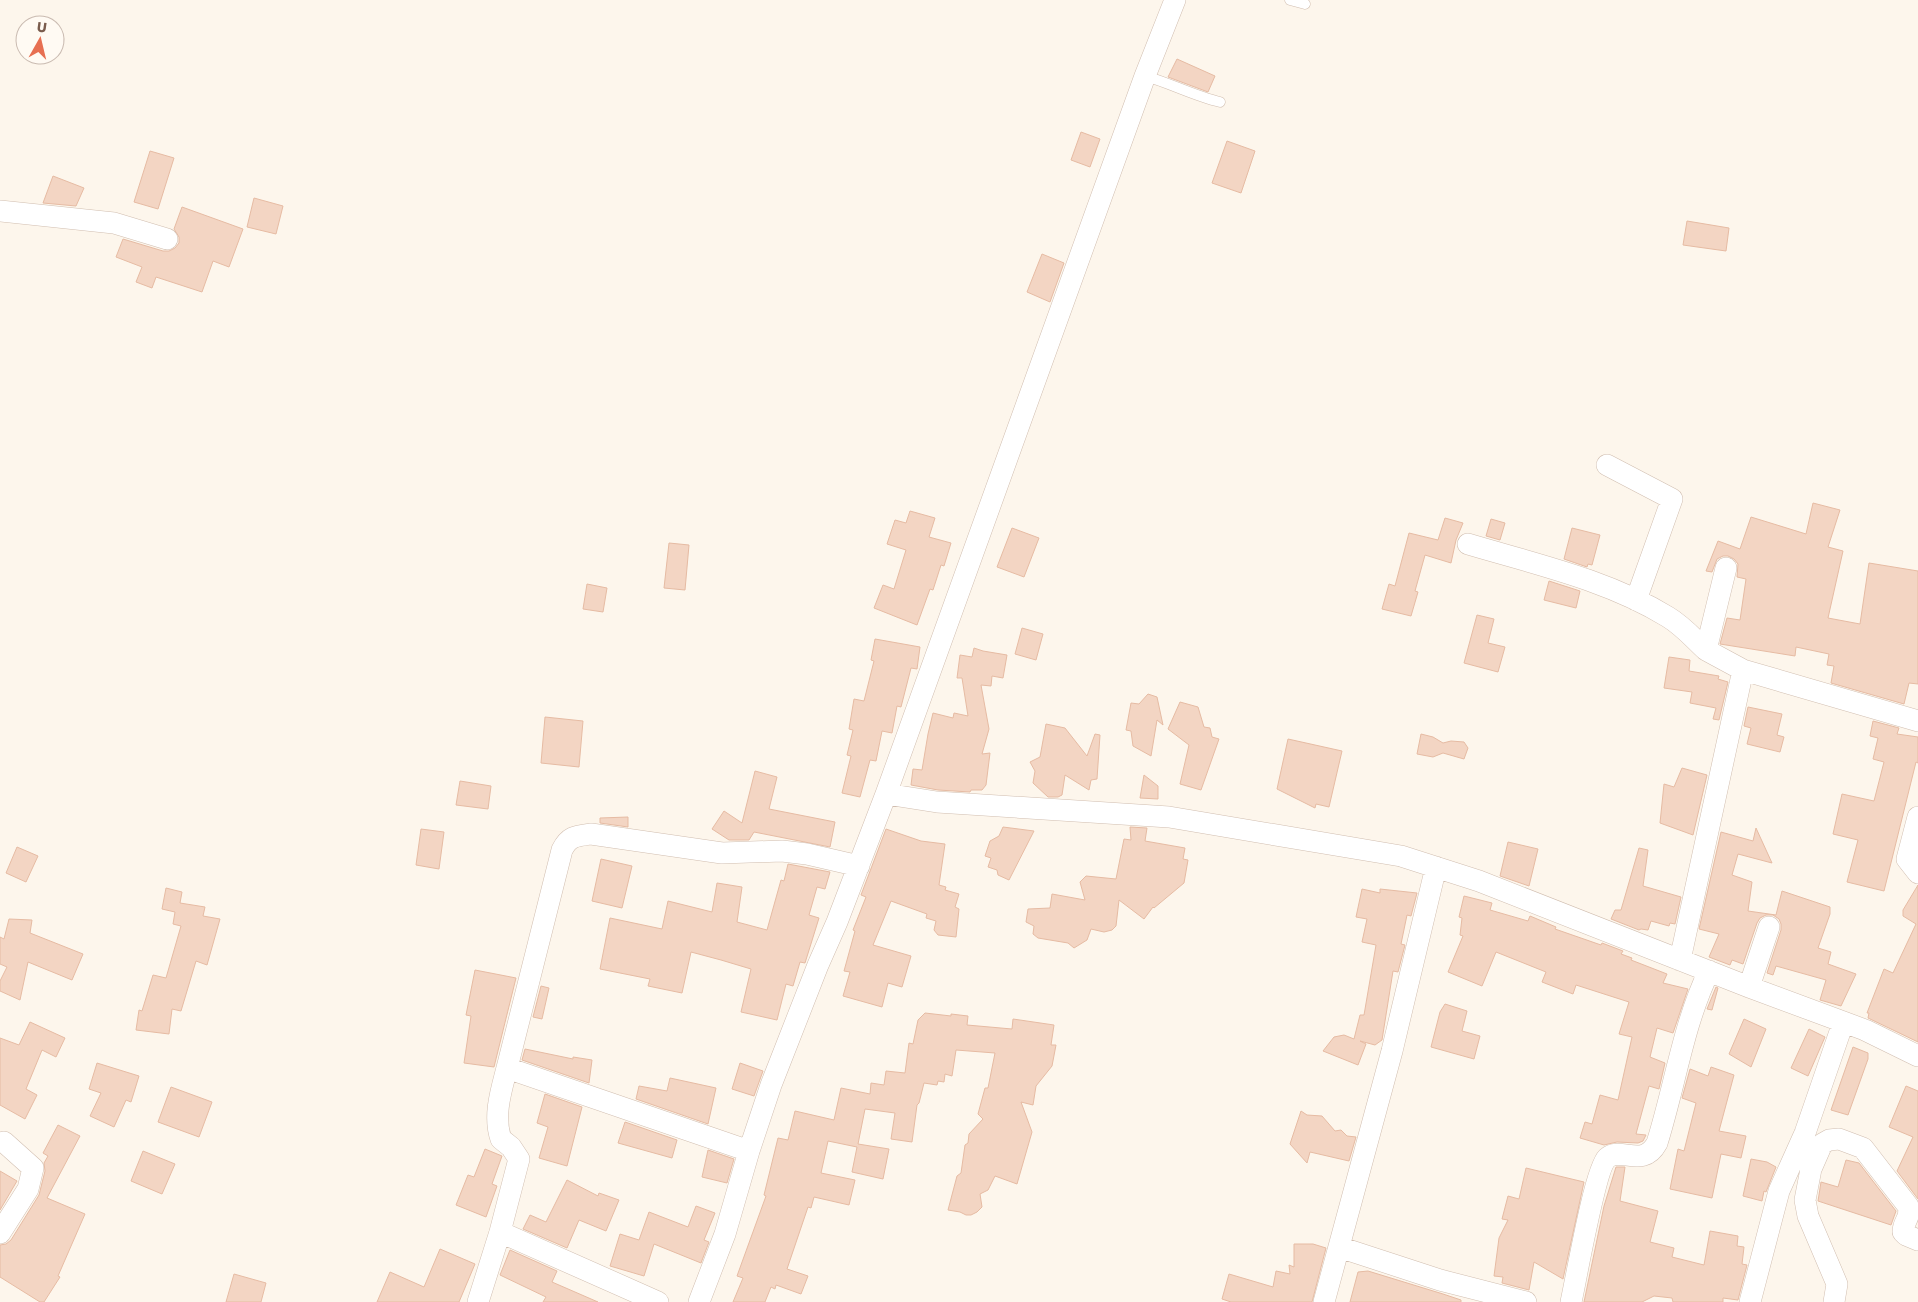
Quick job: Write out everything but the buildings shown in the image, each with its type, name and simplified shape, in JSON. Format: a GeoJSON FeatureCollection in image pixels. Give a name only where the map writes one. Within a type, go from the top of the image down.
{"type":"FeatureCollection","features":[{"type":"Feature","properties":{"kind":"street"},"geometry":{"type":"LineString","coordinates":[[699,1302],[725,1234],[749,1151],[771,1085],[886,794],[1145,76],[1175,0]]}},
{"type":"Feature","properties":{"kind":"street"},"geometry":{"type":"LineString","coordinates":[[0,211],[114,223],[167,238]]}},
{"type":"Feature","properties":{"kind":"street"},"geometry":{"type":"LineString","coordinates":[[1606,465],[1672,499],[1636,600]]}},
{"type":"Feature","properties":{"kind":"street"},"geometry":{"type":"LineString","coordinates":[[1468,544],[1583,578],[1636,600],[1669,618],[1706,650],[1743,670],[1918,721]]}},
{"type":"Feature","properties":{"kind":"street"},"geometry":{"type":"LineString","coordinates":[[1706,650],[1726,568]]}},
{"type":"Feature","properties":{"kind":"street"},"geometry":{"type":"LineString","coordinates":[[1680,960],[1743,670]]}},
{"type":"Feature","properties":{"kind":"street"},"geometry":{"type":"LineString","coordinates":[[886,794],[938,802],[1169,817],[1401,856],[1479,880],[1749,987],[1865,1030],[1918,1056]]}},
{"type":"Feature","properties":{"kind":"street"},"geometry":{"type":"LineString","coordinates":[[1918,817],[1907,859],[1918,873]]}},
{"type":"Feature","properties":{"kind":"street"},"geometry":{"type":"LineString","coordinates":[[478,1302],[500,1232],[519,1159],[511,1147],[501,1139],[497,1120],[501,1090],[562,850],[566,842],[575,836],[591,834],[722,853],[782,851],[807,854],[859,866]]}},
{"type":"Feature","properties":{"kind":"street"},"geometry":{"type":"LineString","coordinates":[[1324,1302],[1392,1051],[1436,867]]}},
{"type":"Feature","properties":{"kind":"street"},"geometry":{"type":"LineString","coordinates":[[1749,987],[1769,927]]}},
{"type":"Feature","properties":{"kind":"street"},"geometry":{"type":"LineString","coordinates":[[1571,1302],[1600,1168],[1606,1158],[1613,1155],[1643,1157],[1653,1151],[1658,1144],[1680,1055],[1703,983],[1709,971]]}},
{"type":"Feature","properties":{"kind":"street"},"geometry":{"type":"LineString","coordinates":[[1750,1302],[1779,1191],[1804,1133],[1843,1023]]}},
{"type":"Feature","properties":{"kind":"street"},"geometry":{"type":"LineString","coordinates":[[507,1068],[749,1151]]}},
{"type":"Feature","properties":{"kind":"street"},"geometry":{"type":"LineString","coordinates":[[1834,1302],[1837,1284],[1806,1209],[1805,1200],[1812,1169],[1822,1144],[1829,1140],[1839,1139],[1863,1148],[1908,1206],[1910,1216],[1903,1228],[1903,1232],[1906,1236],[1918,1240]]}},
{"type":"Feature","properties":{"kind":"street"},"geometry":{"type":"LineString","coordinates":[[0,1233],[28,1189],[33,1168],[4,1142]]}},
{"type":"Feature","properties":{"kind":"street"},"geometry":{"type":"LineString","coordinates":[[500,1232],[658,1302]]}},
{"type":"Feature","properties":{"kind":"street"},"geometry":{"type":"LineString","coordinates":[[1339,1247],[1440,1280],[1526,1302]]}},
{"type":"Feature","properties":{"kind":"lane"},"geometry":{"type":"LineString","coordinates":[[1290,0],[1305,4]]}},
{"type":"Feature","properties":{"kind":"lane"},"geometry":{"type":"LineString","coordinates":[[1145,76],[1220,102]]}}]}
